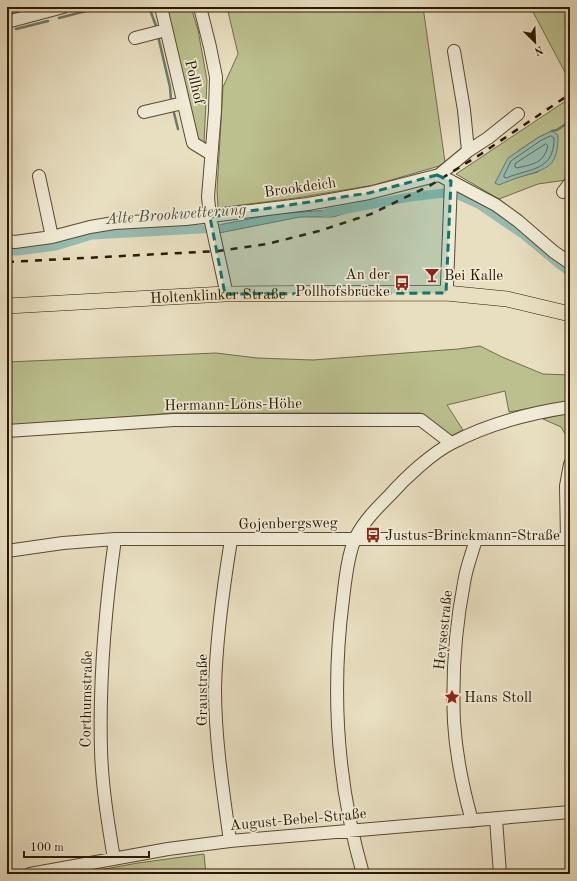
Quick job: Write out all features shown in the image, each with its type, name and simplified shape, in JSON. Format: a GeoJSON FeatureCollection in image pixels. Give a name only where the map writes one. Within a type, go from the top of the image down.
{"type":"FeatureCollection","features":[{"type":"Feature","properties":{"kind":"main road","name":"Holtenklinker Straße"},"geometry":{"type":"LineString","coordinates":[[7,306],[225,294],[446,293],[507,299],[570,314]]}},
{"type":"Feature","properties":{"kind":"street"},"geometry":{"type":"LineString","coordinates":[[7,22],[63,7]]}},
{"type":"Feature","properties":{"kind":"street","name":"Pollhof"},"geometry":{"type":"LineString","coordinates":[[161,7],[193,143],[211,154]]}},
{"type":"Feature","properties":{"kind":"street","name":"Pollhof"},"geometry":{"type":"LineString","coordinates":[[200,7],[216,77],[215,111],[208,196],[210,217],[225,286],[225,294]]}},
{"type":"Feature","properties":{"kind":"street"},"geometry":{"type":"LineString","coordinates":[[135,38],[166,30]]}},
{"type":"Feature","properties":{"kind":"street"},"geometry":{"type":"LineString","coordinates":[[454,51],[464,110],[468,151]]}},
{"type":"Feature","properties":{"kind":"street"},"geometry":{"type":"LineString","coordinates":[[144,112],[183,103]]}},
{"type":"Feature","properties":{"kind":"street"},"geometry":{"type":"LineString","coordinates":[[518,114],[488,138],[468,151],[440,175],[451,190],[496,205],[518,221],[554,252],[570,263]]}},
{"type":"Feature","properties":{"kind":"street","name":"Brookdeich"},"geometry":{"type":"LineString","coordinates":[[7,241],[16,242],[52,237],[114,222],[210,217],[308,204],[369,193],[440,175]]}},
{"type":"Feature","properties":{"kind":"street"},"geometry":{"type":"LineString","coordinates":[[40,176],[52,237]]}},
{"type":"Feature","properties":{"kind":"street"},"geometry":{"type":"LineString","coordinates":[[446,293],[451,190]]}},
{"type":"Feature","properties":{"kind":"street"},"geometry":{"type":"LineString","coordinates":[[362,874],[351,830],[342,780],[336,680],[339,632],[345,586],[355,538],[367,519],[393,492],[420,466],[451,443],[511,420],[570,407]]}},
{"type":"Feature","properties":{"kind":"street","name":"Hermann-Löns-Höhe"},"geometry":{"type":"LineString","coordinates":[[7,431],[174,420],[421,420],[451,443]]}},
{"type":"Feature","properties":{"kind":"street"},"geometry":{"type":"LineString","coordinates":[[568,539],[566,486],[570,464]]}},
{"type":"Feature","properties":{"kind":"street","name":"Gojenbergsweg"},"geometry":{"type":"LineString","coordinates":[[7,551],[63,543],[115,539],[568,539]]}},
{"type":"Feature","properties":{"kind":"street","name":"Corthumstraße"},"geometry":{"type":"LineString","coordinates":[[114,859],[105,798],[101,752],[100,698],[102,644],[107,593],[115,539]]}},
{"type":"Feature","properties":{"kind":"street","name":"Heysestraße"},"geometry":{"type":"LineString","coordinates":[[472,821],[461,772],[454,723],[454,671],[457,627],[464,582],[476,539]]}},
{"type":"Feature","properties":{"kind":"street","name":"Graustraße"},"geometry":{"type":"LineString","coordinates":[[230,841],[223,794],[215,690],[222,596],[231,540]]}},
{"type":"Feature","properties":{"kind":"street","name":"August-Bebel-Straße"},"geometry":{"type":"LineString","coordinates":[[30,874],[168,849],[230,841],[570,812]]}},
{"type":"Feature","properties":{"kind":"street"},"geometry":{"type":"LineString","coordinates":[[496,819],[500,874]]}},
{"type":"Feature","properties":{"kind":"highlighted area"},"geometry":{"type":"Polygon","coordinates":[[[437,175],[451,181],[446,293],[225,294],[210,217],[369,193],[437,175]]]}},
{"type":"Feature","properties":{"kind":"green space"},"geometry":{"type":"Polygon","coordinates":[[[7,7],[41,7],[7,16],[7,7]]]}},
{"type":"Feature","properties":{"kind":"green space"},"geometry":{"type":"Polygon","coordinates":[[[167,7],[191,7],[198,30],[207,80],[204,143],[198,138],[167,7]]]}},
{"type":"Feature","properties":{"kind":"green space"},"geometry":{"type":"Polygon","coordinates":[[[227,7],[423,7],[445,162],[439,166],[374,185],[296,198],[218,208],[217,190],[223,87],[238,54],[227,7]]]}},
{"type":"Feature","properties":{"kind":"green space"},"geometry":{"type":"Polygon","coordinates":[[[531,7],[570,7],[570,74],[567,76],[532,10],[531,7]]]}},
{"type":"Feature","properties":{"kind":"green space"},"geometry":{"type":"Polygon","coordinates":[[[570,98],[570,133],[568,135],[570,145],[567,160],[566,180],[538,184],[499,199],[456,174],[570,98]],[[552,131],[539,137],[518,151],[495,183],[538,172],[552,131]]]}},
{"type":"Feature","properties":{"kind":"green space"},"geometry":{"type":"Polygon","coordinates":[[[480,346],[543,374],[570,375],[570,401],[509,412],[505,391],[447,405],[463,430],[451,436],[420,413],[173,413],[7,427],[7,362],[216,353],[257,358],[313,360],[480,346]]]}},
{"type":"Feature","properties":{"kind":"green space"},"geometry":{"type":"Polygon","coordinates":[[[570,413],[570,442],[561,427],[543,419],[570,413]]]}},
{"type":"Feature","properties":{"kind":"green space"},"geometry":{"type":"Polygon","coordinates":[[[204,854],[206,874],[77,874],[138,863],[204,854]]]}},
{"type":"Feature","properties":{"kind":"water"},"geometry":{"type":"Polygon","coordinates":[[[552,131],[558,135],[558,146],[556,154],[550,165],[538,171],[499,185],[495,183],[508,158],[539,137],[552,131]]]}},
{"type":"Feature","properties":{"kind":"water"},"geometry":{"type":"Polygon","coordinates":[[[330,210],[349,212],[333,217],[300,217],[219,233],[218,225],[275,214],[330,210]]]}},
{"type":"Feature","properties":{"kind":"waterway"},"geometry":{"type":"LineString","coordinates":[[149,7],[156,26]]}},
{"type":"Feature","properties":{"kind":"waterway"},"geometry":{"type":"LineString","coordinates":[[59,18],[90,10]]}},
{"type":"Feature","properties":{"kind":"waterway"},"geometry":{"type":"LineString","coordinates":[[16,29],[48,21]]}},
{"type":"Feature","properties":{"kind":"waterway"},"geometry":{"type":"LineString","coordinates":[[158,36],[170,87],[171,100]]}},
{"type":"Feature","properties":{"kind":"waterway"},"geometry":{"type":"LineString","coordinates":[[174,113],[178,129]]}},
{"type":"Feature","properties":{"kind":"waterway"},"geometry":{"type":"LineString","coordinates":[[552,131],[557,130],[570,121]]}},
{"type":"Feature","properties":{"kind":"waterway"},"geometry":{"type":"LineString","coordinates":[[326,213],[410,197],[444,193],[456,194],[480,205],[524,235],[570,272]]}},
{"type":"Feature","properties":{"kind":"waterway","name":"Alte Brookwetterung"},"geometry":{"type":"LineString","coordinates":[[7,251],[56,246],[92,235],[218,228]]}},
{"type":"Feature","properties":{"kind":"railway"},"geometry":{"type":"LineString","coordinates":[[7,262],[218,251],[267,244],[319,231],[371,214],[431,185],[481,154],[570,94]]}},
{"type":"Feature","properties":{"kind":"place","name":"Bei Kalle"},"geometry":{"type":"Point","coordinates":[432,275]}},
{"type":"Feature","properties":{"kind":"place","name":"An der Pollhofsbrücke"},"geometry":{"type":"Point","coordinates":[402,283]}},
{"type":"Feature","properties":{"kind":"place","name":"Justus-Brinckmann-Straße"},"geometry":{"type":"Point","coordinates":[373,535]}},
{"type":"Feature","properties":{"kind":"place","name":"Hans Stoll"},"geometry":{"type":"Point","coordinates":[452,697]}}]}
